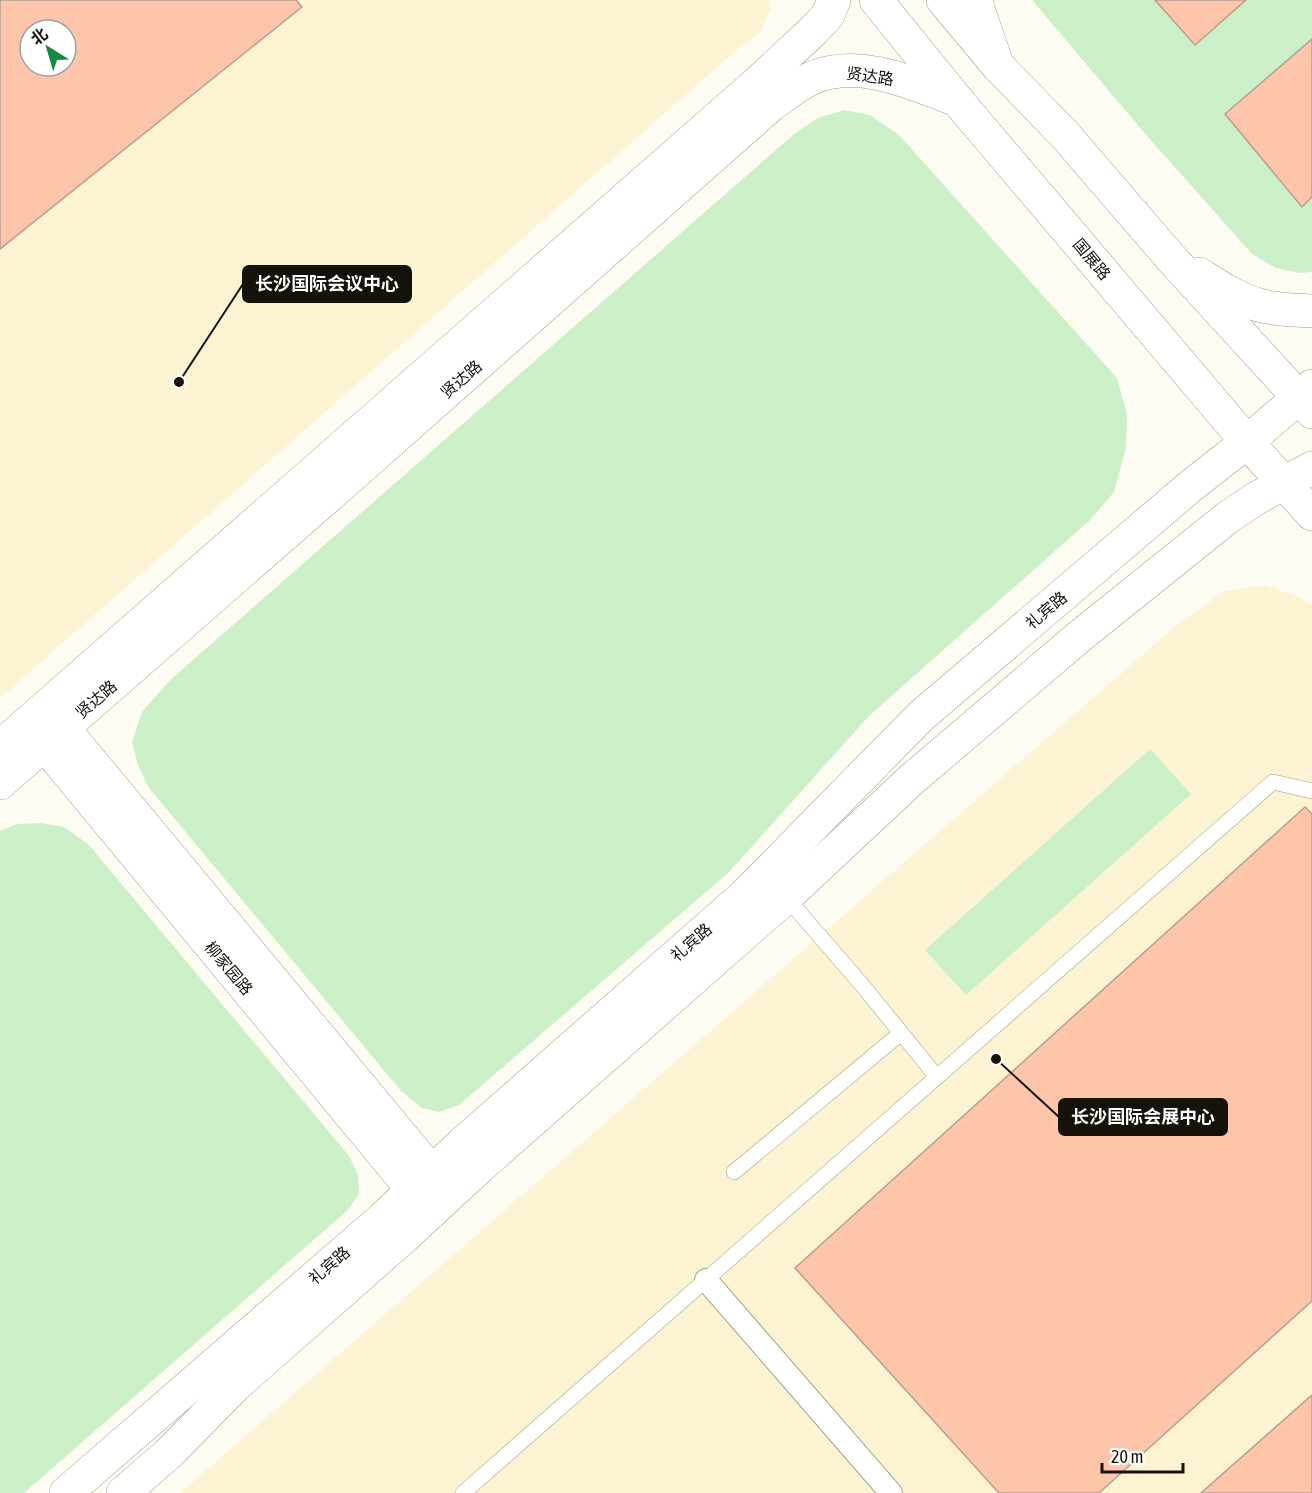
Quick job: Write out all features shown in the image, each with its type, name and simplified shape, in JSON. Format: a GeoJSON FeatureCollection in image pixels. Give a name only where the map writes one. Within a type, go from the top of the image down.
{"type":"FeatureCollection","features":[{"type":"Feature","properties":{"kind":"main road","name":"贤达路"},"geometry":{"type":"LineString","coordinates":[[0,783],[45,726],[756,84],[828,15],[834,0]]}},
{"type":"Feature","properties":{"kind":"main road","name":"国展路"},"geometry":{"type":"LineString","coordinates":[[876,0],[957,100],[1247,442],[1298,476],[1312,514]]}},
{"type":"Feature","properties":{"kind":"main road"},"geometry":{"type":"LineString","coordinates":[[943,0],[998,66],[1065,135],[1164,249],[1308,399]]}},
{"type":"Feature","properties":{"kind":"main road"},"geometry":{"type":"LineString","coordinates":[[976,0],[998,66]]}},
{"type":"Feature","properties":{"kind":"main road","name":"贤达路"},"geometry":{"type":"LineString","coordinates":[[0,747],[45,726],[331,494],[771,105],[788,93],[810,79],[834,71],[857,71],[909,82],[957,100]]}},
{"type":"Feature","properties":{"kind":"main road"},"geometry":{"type":"LineString","coordinates":[[1164,249],[1225,291],[1260,305],[1312,311]]}},
{"type":"Feature","properties":{"kind":"main road","name":"礼宾路"},"geometry":{"type":"LineString","coordinates":[[123,1493],[168,1454],[236,1385],[404,1238],[463,1143],[745,895],[921,716],[1192,485],[1308,399]]}},
{"type":"Feature","properties":{"kind":"main road","name":"礼宾路"},"geometry":{"type":"LineString","coordinates":[[66,1493],[364,1235],[431,1192],[483,1164],[786,897],[911,780],[1080,636],[1227,518],[1255,499],[1298,476]]}},
{"type":"Feature","properties":{"kind":"main road","name":"柳家园路"},"geometry":{"type":"LineString","coordinates":[[45,726],[431,1192]]}},
{"type":"Feature","properties":{"kind":"street"},"geometry":{"type":"LineString","coordinates":[[705,1280],[891,1493]]}},
{"type":"Feature","properties":{"kind":"lane"},"geometry":{"type":"LineString","coordinates":[[463,1493],[1273,782],[1312,791]]}},
{"type":"Feature","properties":{"kind":"lane"},"geometry":{"type":"LineString","coordinates":[[786,897],[937,1077]]}},
{"type":"Feature","properties":{"kind":"lane"},"geometry":{"type":"LineString","coordinates":[[734,1173],[901,1033]]}},
{"type":"Feature","properties":{"kind":"shaded area"},"geometry":{"type":"Polygon","coordinates":[[[0,0],[768,0],[770,9],[761,31],[733,53],[0,698],[0,0]]]}},
{"type":"Feature","properties":{"kind":"shaded area"},"geometry":{"type":"Polygon","coordinates":[[[1266,585],[1303,599],[1312,606],[1312,1493],[180,1493],[1178,624],[1225,591],[1266,585]]]}},
{"type":"Feature","properties":{"kind":"green space"},"geometry":{"type":"Polygon","coordinates":[[[1032,0],[1312,0],[1312,272],[1300,273],[1276,268],[1252,254],[1148,137],[1032,0]]]}},
{"type":"Feature","properties":{"kind":"green space"},"geometry":{"type":"Polygon","coordinates":[[[844,110],[870,115],[899,135],[1117,378],[1127,414],[1126,448],[1114,492],[1090,520],[869,716],[728,873],[459,1105],[439,1112],[422,1108],[401,1091],[149,788],[138,765],[132,742],[142,712],[170,680],[794,134],[818,118],[844,110]]]}},
{"type":"Feature","properties":{"kind":"green space"},"geometry":{"type":"Polygon","coordinates":[[[1150,749],[1191,794],[966,995],[925,950],[1150,749]]]}},
{"type":"Feature","properties":{"kind":"green space"},"geometry":{"type":"Polygon","coordinates":[[[40,823],[64,827],[89,845],[349,1156],[358,1175],[359,1194],[349,1209],[24,1493],[0,1493],[0,831],[17,824],[40,823]]]}},
{"type":"Feature","properties":{"kind":"building"},"geometry":{"type":"Polygon","coordinates":[[[0,0],[296,0],[302,7],[0,249],[0,0]]]}},
{"type":"Feature","properties":{"kind":"building"},"geometry":{"type":"Polygon","coordinates":[[[1155,0],[1246,0],[1195,45],[1155,0]]]}},
{"type":"Feature","properties":{"kind":"building"},"geometry":{"type":"Polygon","coordinates":[[[1312,39],[1312,197],[1302,207],[1225,114],[1312,39]]]}},
{"type":"Feature","properties":{"kind":"building"},"geometry":{"type":"Polygon","coordinates":[[[1305,807],[1312,814],[1312,1301],[1099,1493],[999,1493],[795,1268],[1305,807]]]}},
{"type":"Feature","properties":{"kind":"building"},"geometry":{"type":"Polygon","coordinates":[[[1312,1395],[1312,1493],[1201,1493],[1312,1395]]]}},
{"type":"Feature","properties":{"kind":"place","name":"长沙国际会议中心"},"geometry":{"type":"Point","coordinates":[179,382]}},
{"type":"Feature","properties":{"kind":"place","name":"长沙国际会展中心"},"geometry":{"type":"Point","coordinates":[996,1059]}}]}
